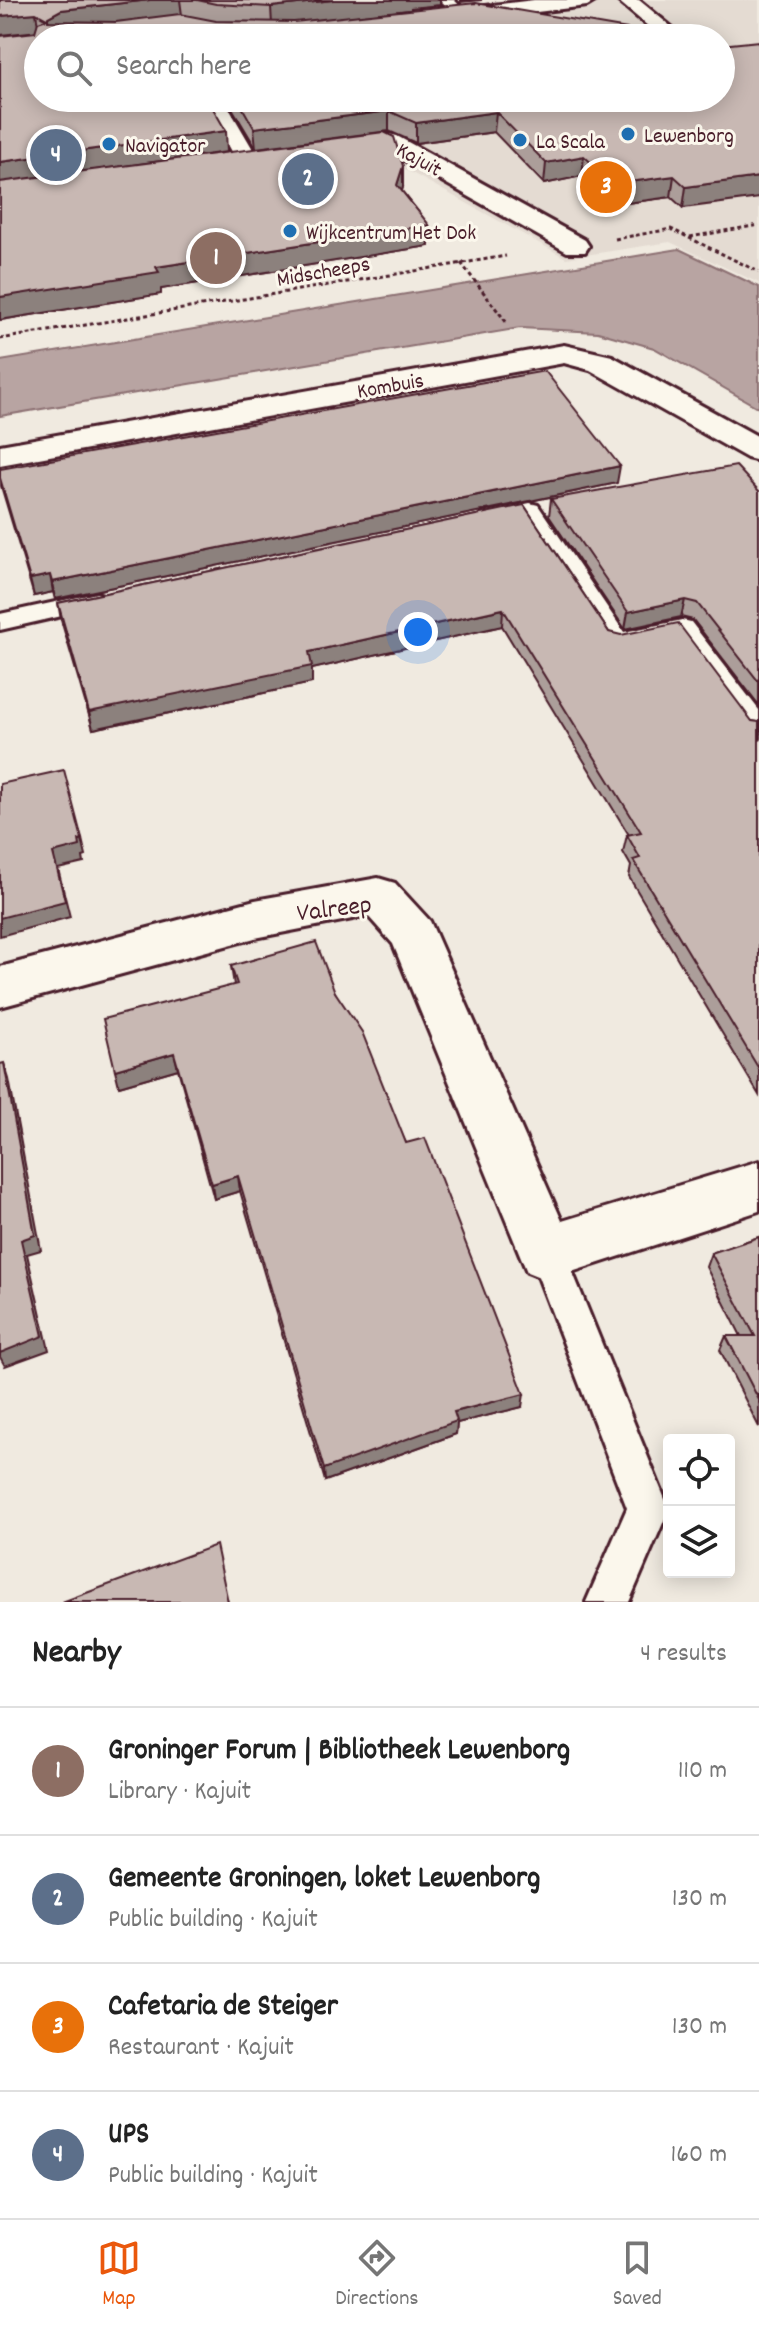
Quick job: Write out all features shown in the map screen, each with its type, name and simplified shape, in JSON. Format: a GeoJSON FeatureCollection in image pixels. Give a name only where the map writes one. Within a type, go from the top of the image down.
{"type":"FeatureCollection","features":[{"type":"Feature","properties":{"kind":"street"},"geometry":{"type":"LineString","coordinates":[[447,11],[587,0]]}},
{"type":"Feature","properties":{"kind":"street"},"geometry":{"type":"LineString","coordinates":[[627,0],[657,24]]}},
{"type":"Feature","properties":{"kind":"street"},"geometry":{"type":"LineString","coordinates":[[220,112],[247,159]]}},
{"type":"Feature","properties":{"kind":"street","name":"Kajuit"},"geometry":{"type":"LineString","coordinates":[[216,164],[401,138],[576,246]]}},
{"type":"Feature","properties":{"kind":"street","name":"Kombuis"},"geometry":{"type":"LineString","coordinates":[[0,455],[564,354],[601,363],[759,451]]}},
{"type":"Feature","properties":{"kind":"street","name":"Valreep"},"geometry":{"type":"LineString","coordinates":[[0,987],[255,919],[378,896],[413,934],[547,1253]]}},
{"type":"Feature","properties":{"kind":"street"},"geometry":{"type":"LineString","coordinates":[[547,1253],[759,1186]]}},
{"type":"Feature","properties":{"kind":"lane"},"geometry":{"type":"LineString","coordinates":[[468,523],[538,508],[618,641],[682,628],[759,729]]}},
{"type":"Feature","properties":{"kind":"lane"},"geometry":{"type":"LineString","coordinates":[[0,622],[125,595]]}},
{"type":"Feature","properties":{"kind":"lane","name":"Valreep"},"geometry":{"type":"LineString","coordinates":[[547,1253],[648,1509],[607,1602]]}},
{"type":"Feature","properties":{"kind":"path"},"geometry":{"type":"LineString","coordinates":[[690,237],[759,225]]}},
{"type":"Feature","properties":{"kind":"path","name":"Midscheeps"},"geometry":{"type":"LineString","coordinates":[[0,339],[671,229],[759,272]]}},
{"type":"Feature","properties":{"kind":"path"},"geometry":{"type":"LineString","coordinates":[[461,263],[516,334]]}},
{"type":"Feature","properties":{"kind":"shaded area"},"geometry":{"type":"Polygon","coordinates":[[[608,0],[759,0],[759,283],[670,242],[566,258],[372,151],[282,163],[248,112],[735,112],[735,24],[411,24],[608,0]]]}},
{"type":"Feature","properties":{"kind":"shaded area"},"geometry":{"type":"Polygon","coordinates":[[[679,249],[759,287],[759,408],[654,348],[598,332],[520,328],[0,416],[0,361],[679,249]]]}},
{"type":"Feature","properties":{"kind":"building"},"geometry":{"type":"Polygon","coordinates":[[[0,0],[150,0],[61,10],[48,17],[48,21],[116,22],[180,14],[216,21],[294,22],[476,3],[598,24],[37,24],[47,19],[36,13],[0,16],[0,0]]]}},
{"type":"Feature","properties":{"kind":"building"},"geometry":{"type":"Polygon","coordinates":[[[197,0],[333,0],[271,7],[197,0]]]}},
{"type":"Feature","properties":{"kind":"building"},"geometry":{"type":"Polygon","coordinates":[[[24,33],[24,112],[215,112],[226,131],[0,162],[0,36],[24,33]]]}},
{"type":"Feature","properties":{"kind":"building"},"geometry":{"type":"Polygon","coordinates":[[[759,41],[759,177],[686,187],[674,176],[614,184],[584,156],[546,163],[496,112],[735,112],[735,44],[759,41]]]}},
{"type":"Feature","properties":{"kind":"building"},"geometry":{"type":"Polygon","coordinates":[[[245,112],[381,112],[254,128],[245,112]]]}},
{"type":"Feature","properties":{"kind":"building"},"geometry":{"type":"Polygon","coordinates":[[[391,112],[496,112],[416,123],[391,112]]]}},
{"type":"Feature","properties":{"kind":"building"},"geometry":{"type":"Polygon","coordinates":[[[384,132],[394,137],[403,166],[397,185],[429,225],[156,267],[159,272],[0,297],[0,182],[384,132]]]}},
{"type":"Feature","properties":{"kind":"building"},"geometry":{"type":"Polygon","coordinates":[[[545,371],[620,466],[52,582],[50,575],[30,579],[0,469],[545,371]]]}},
{"type":"Feature","properties":{"kind":"building"},"geometry":{"type":"Polygon","coordinates":[[[736,466],[759,491],[759,682],[697,603],[685,600],[628,612],[551,499],[736,466]]]}},
{"type":"Feature","properties":{"kind":"building"},"geometry":{"type":"Polygon","coordinates":[[[524,505],[609,632],[621,635],[678,623],[752,721],[759,722],[759,1069],[633,860],[640,858],[627,835],[641,832],[503,609],[309,652],[312,666],[89,712],[58,603],[524,505]]]}},
{"type":"Feature","properties":{"kind":"building"},"geometry":{"type":"Polygon","coordinates":[[[64,770],[82,839],[79,840],[80,846],[53,853],[65,901],[0,918],[0,784],[64,770]]]}},
{"type":"Feature","properties":{"kind":"building"},"geometry":{"type":"Polygon","coordinates":[[[316,942],[335,992],[362,1032],[406,1143],[425,1138],[524,1394],[454,1412],[457,1421],[324,1469],[238,1176],[212,1184],[174,1053],[115,1070],[103,1019],[237,984],[231,966],[316,942]]]}},
{"type":"Feature","properties":{"kind":"building"},"geometry":{"type":"Polygon","coordinates":[[[4,1063],[35,1235],[21,1240],[43,1336],[0,1353],[0,1064],[4,1063]]]}},
{"type":"Feature","properties":{"kind":"building"},"geometry":{"type":"Polygon","coordinates":[[[759,1237],[759,1400],[726,1336],[755,1336],[711,1253],[759,1237]]]}},
{"type":"Feature","properties":{"kind":"building"},"geometry":{"type":"Polygon","coordinates":[[[216,1545],[228,1602],[62,1602],[216,1545]]]}},
{"type":"Feature","properties":{"kind":"place","name":"Lewenborg"},"geometry":{"type":"Point","coordinates":[628,134]}},
{"type":"Feature","properties":{"kind":"place","name":"La Scala"},"geometry":{"type":"Point","coordinates":[520,140]}},
{"type":"Feature","properties":{"kind":"place","name":"Navigator"},"geometry":{"type":"Point","coordinates":[109,144]}},
{"type":"Feature","properties":{"kind":"place","name":"UPS"},"geometry":{"type":"Point","coordinates":[56,155]}},
{"type":"Feature","properties":{"kind":"place","name":"Gemeente Groningen, loket Lewenborg"},"geometry":{"type":"Point","coordinates":[308,179]}},
{"type":"Feature","properties":{"kind":"place","name":"Cafetaria de Steiger"},"geometry":{"type":"Point","coordinates":[606,187]}},
{"type":"Feature","properties":{"kind":"place","name":"Wijkcentrum Het Dok"},"geometry":{"type":"Point","coordinates":[290,231]}},
{"type":"Feature","properties":{"kind":"place","name":"Groninger Forum | Bibliotheek Lewenborg"},"geometry":{"type":"Point","coordinates":[216,258]}}]}
